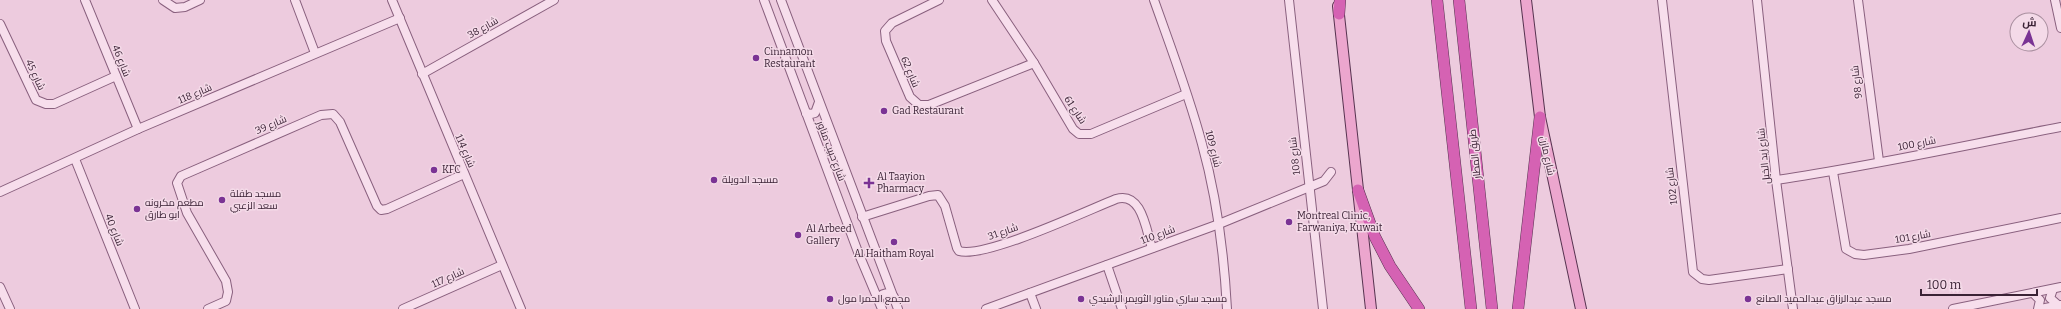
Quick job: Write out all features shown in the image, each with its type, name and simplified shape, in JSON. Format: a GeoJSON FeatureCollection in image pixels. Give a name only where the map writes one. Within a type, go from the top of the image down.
{"type":"FeatureCollection","features":[{"type":"Feature","properties":{"kind":"highway"},"geometry":{"type":"LineString","coordinates":[[1339,0],[1339,14]]}},
{"type":"Feature","properties":{"kind":"highway","name":"طريق المطار"},"geometry":{"type":"LineString","coordinates":[[1437,0],[1471,309]]}},
{"type":"Feature","properties":{"kind":"highway","name":"طريق المطار"},"geometry":{"type":"LineString","coordinates":[[1459,0],[1492,309]]}},
{"type":"Feature","properties":{"kind":"highway"},"geometry":{"type":"LineString","coordinates":[[1518,309],[1540,117]]}},
{"type":"Feature","properties":{"kind":"highway"},"geometry":{"type":"LineString","coordinates":[[1358,190],[1375,237],[1387,260],[1419,309]]}},
{"type":"Feature","properties":{"kind":"main road","name":"شارع مازن"},"geometry":{"type":"LineString","coordinates":[[1526,0],[1540,117],[1581,309]]}},
{"type":"Feature","properties":{"kind":"main road"},"geometry":{"type":"LineString","coordinates":[[1339,14],[1371,309]]}},
{"type":"Feature","properties":{"kind":"street","name":"شارع 46"},"geometry":{"type":"LineString","coordinates":[[85,0],[138,129]]}},
{"type":"Feature","properties":{"kind":"street"},"geometry":{"type":"LineString","coordinates":[[163,0],[174,8],[185,7],[200,0]]}},
{"type":"Feature","properties":{"kind":"street"},"geometry":{"type":"LineString","coordinates":[[295,0],[315,53]]}},
{"type":"Feature","properties":{"kind":"street","name":"شارع 114"},"geometry":{"type":"LineString","coordinates":[[392,0],[521,309]]}},
{"type":"Feature","properties":{"kind":"street","name":"شارع 38"},"geometry":{"type":"LineString","coordinates":[[422,74],[554,0]]}},
{"type":"Feature","properties":{"kind":"street","name":"شارع حبيب مناور"},"geometry":{"type":"LineString","coordinates":[[764,0],[882,309]]}},
{"type":"Feature","properties":{"kind":"street","name":"شارع حبيب مناور"},"geometry":{"type":"LineString","coordinates":[[781,0],[898,309]]}},
{"type":"Feature","properties":{"kind":"street","name":"شارع 62"},"geometry":{"type":"LineString","coordinates":[[939,0],[892,23],[885,31],[886,41],[910,97],[919,105],[930,105],[1034,63]]}},
{"type":"Feature","properties":{"kind":"street","name":"شارع 61"},"geometry":{"type":"LineString","coordinates":[[992,0],[1034,63],[1073,129],[1079,134],[1091,134],[1186,94]]}},
{"type":"Feature","properties":{"kind":"street","name":"شارع 109"},"geometry":{"type":"LineString","coordinates":[[1154,0],[1203,145],[1219,224],[1227,309]]}},
{"type":"Feature","properties":{"kind":"street","name":"شارع 108"},"geometry":{"type":"LineString","coordinates":[[1289,0],[1323,309]]}},
{"type":"Feature","properties":{"kind":"street","name":"شارع 102"},"geometry":{"type":"LineString","coordinates":[[1662,0],[1694,272],[1698,277],[1709,280],[1788,269]]}},
{"type":"Feature","properties":{"kind":"street","name":"شارع زيد الخيل"},"geometry":{"type":"LineString","coordinates":[[1757,0],[1776,180],[1793,309]]}},
{"type":"Feature","properties":{"kind":"street","name":"شارع 98"},"geometry":{"type":"LineString","coordinates":[[1858,0],[1879,161]]}},
{"type":"Feature","properties":{"kind":"street"},"geometry":{"type":"LineString","coordinates":[[2055,0],[2061,28]]}},
{"type":"Feature","properties":{"kind":"street","name":"شارع 118"},"geometry":{"type":"LineString","coordinates":[[0,192],[138,129],[400,18]]}},
{"type":"Feature","properties":{"kind":"street","name":"شارع 45"},"geometry":{"type":"LineString","coordinates":[[0,24],[36,100],[46,104],[54,104],[116,76]]}},
{"type":"Feature","properties":{"kind":"street"},"geometry":{"type":"LineString","coordinates":[[806,113],[815,113],[819,102]]}},
{"type":"Feature","properties":{"kind":"street","name":"شارع 39"},"geometry":{"type":"LineString","coordinates":[[208,309],[226,300],[228,292],[226,281],[186,213],[177,183],[181,176],[321,115],[333,114],[340,122],[377,206],[381,210],[387,209],[464,174]]}},
{"type":"Feature","properties":{"kind":"street","name":"شارع 100"},"geometry":{"type":"LineString","coordinates":[[1776,180],[1834,172],[1879,161],[2061,127]]}},
{"type":"Feature","properties":{"kind":"street","name":"شارع 40"},"geometry":{"type":"LineString","coordinates":[[75,159],[134,309]]}},
{"type":"Feature","properties":{"kind":"street","name":"شارع 110"},"geometry":{"type":"LineString","coordinates":[[986,309],[1219,224],[1324,181],[1331,172]]}},
{"type":"Feature","properties":{"kind":"street","name":"شارع 101"},"geometry":{"type":"LineString","coordinates":[[1834,172],[1846,249],[1855,254],[1909,249],[2061,218]]}},
{"type":"Feature","properties":{"kind":"street","name":"شارع 31"},"geometry":{"type":"LineString","coordinates":[[862,217],[929,196],[938,195],[946,206],[957,248],[959,251],[969,253],[1004,244],[1116,199],[1127,197],[1132,199],[1138,206],[1152,248]]}},
{"type":"Feature","properties":{"kind":"street","name":"شارع 117"},"geometry":{"type":"LineString","coordinates":[[403,309],[502,265]]}},
{"type":"Feature","properties":{"kind":"street"},"geometry":{"type":"LineString","coordinates":[[1106,265],[1122,309]]}},
{"type":"Feature","properties":{"kind":"street"},"geometry":{"type":"LineString","coordinates":[[0,287],[10,309]]}},
{"type":"Feature","properties":{"kind":"street"},"geometry":{"type":"LineString","coordinates":[[1952,309],[2057,288]]}},
{"type":"Feature","properties":{"kind":"street"},"geometry":{"type":"LineString","coordinates":[[2057,288],[2050,298],[2059,305]]}},
{"type":"Feature","properties":{"kind":"street"},"geometry":{"type":"LineString","coordinates":[[878,300],[880,295],[885,293],[890,293],[894,297]]}},
{"type":"Feature","properties":{"kind":"street"},"geometry":{"type":"LineString","coordinates":[[1030,293],[1036,309]]}},
{"type":"Feature","properties":{"kind":"street"},"geometry":{"type":"LineString","coordinates":[[2033,293],[2040,300],[2039,309],[2059,305]]}},
{"type":"Feature","properties":{"kind":"place","name":"Cinnamon Restaurant"},"geometry":{"type":"Point","coordinates":[756,58]}},
{"type":"Feature","properties":{"kind":"place","name":"Gad Restaurant"},"geometry":{"type":"Point","coordinates":[884,111]}},
{"type":"Feature","properties":{"kind":"place","name":"KFC"},"geometry":{"type":"Point","coordinates":[434,170]}},
{"type":"Feature","properties":{"kind":"place","name":"مسجد الدويلة"},"geometry":{"type":"Point","coordinates":[714,180]}},
{"type":"Feature","properties":{"kind":"place","name":"Al Taayion Pharmacy"},"geometry":{"type":"Point","coordinates":[869,183]}},
{"type":"Feature","properties":{"kind":"place","name":"مسجد طفلة سعد الزعبي"},"geometry":{"type":"Point","coordinates":[222,200]}},
{"type":"Feature","properties":{"kind":"place","name":"مطعم مكرونه ابو طارق"},"geometry":{"type":"Point","coordinates":[137,209]}},
{"type":"Feature","properties":{"kind":"place","name":"Montreal Clinic, Farwaniya, Kuwait"},"geometry":{"type":"Point","coordinates":[1289,222]}},
{"type":"Feature","properties":{"kind":"place","name":"Al Arbeed Gallery"},"geometry":{"type":"Point","coordinates":[798,235]}},
{"type":"Feature","properties":{"kind":"place","name":"Al Haitham Royal"},"geometry":{"type":"Point","coordinates":[894,242]}},
{"type":"Feature","properties":{"kind":"place","name":"مجمع الحمرا مول"},"geometry":{"type":"Point","coordinates":[830,299]}},
{"type":"Feature","properties":{"kind":"place","name":"مسجد ساري مناور الثويمر الرشيدي"},"geometry":{"type":"Point","coordinates":[1081,299]}},
{"type":"Feature","properties":{"kind":"place","name":"مسجد عبدالرزاق عبدالحميد الصانع"},"geometry":{"type":"Point","coordinates":[1748,299]}}]}
